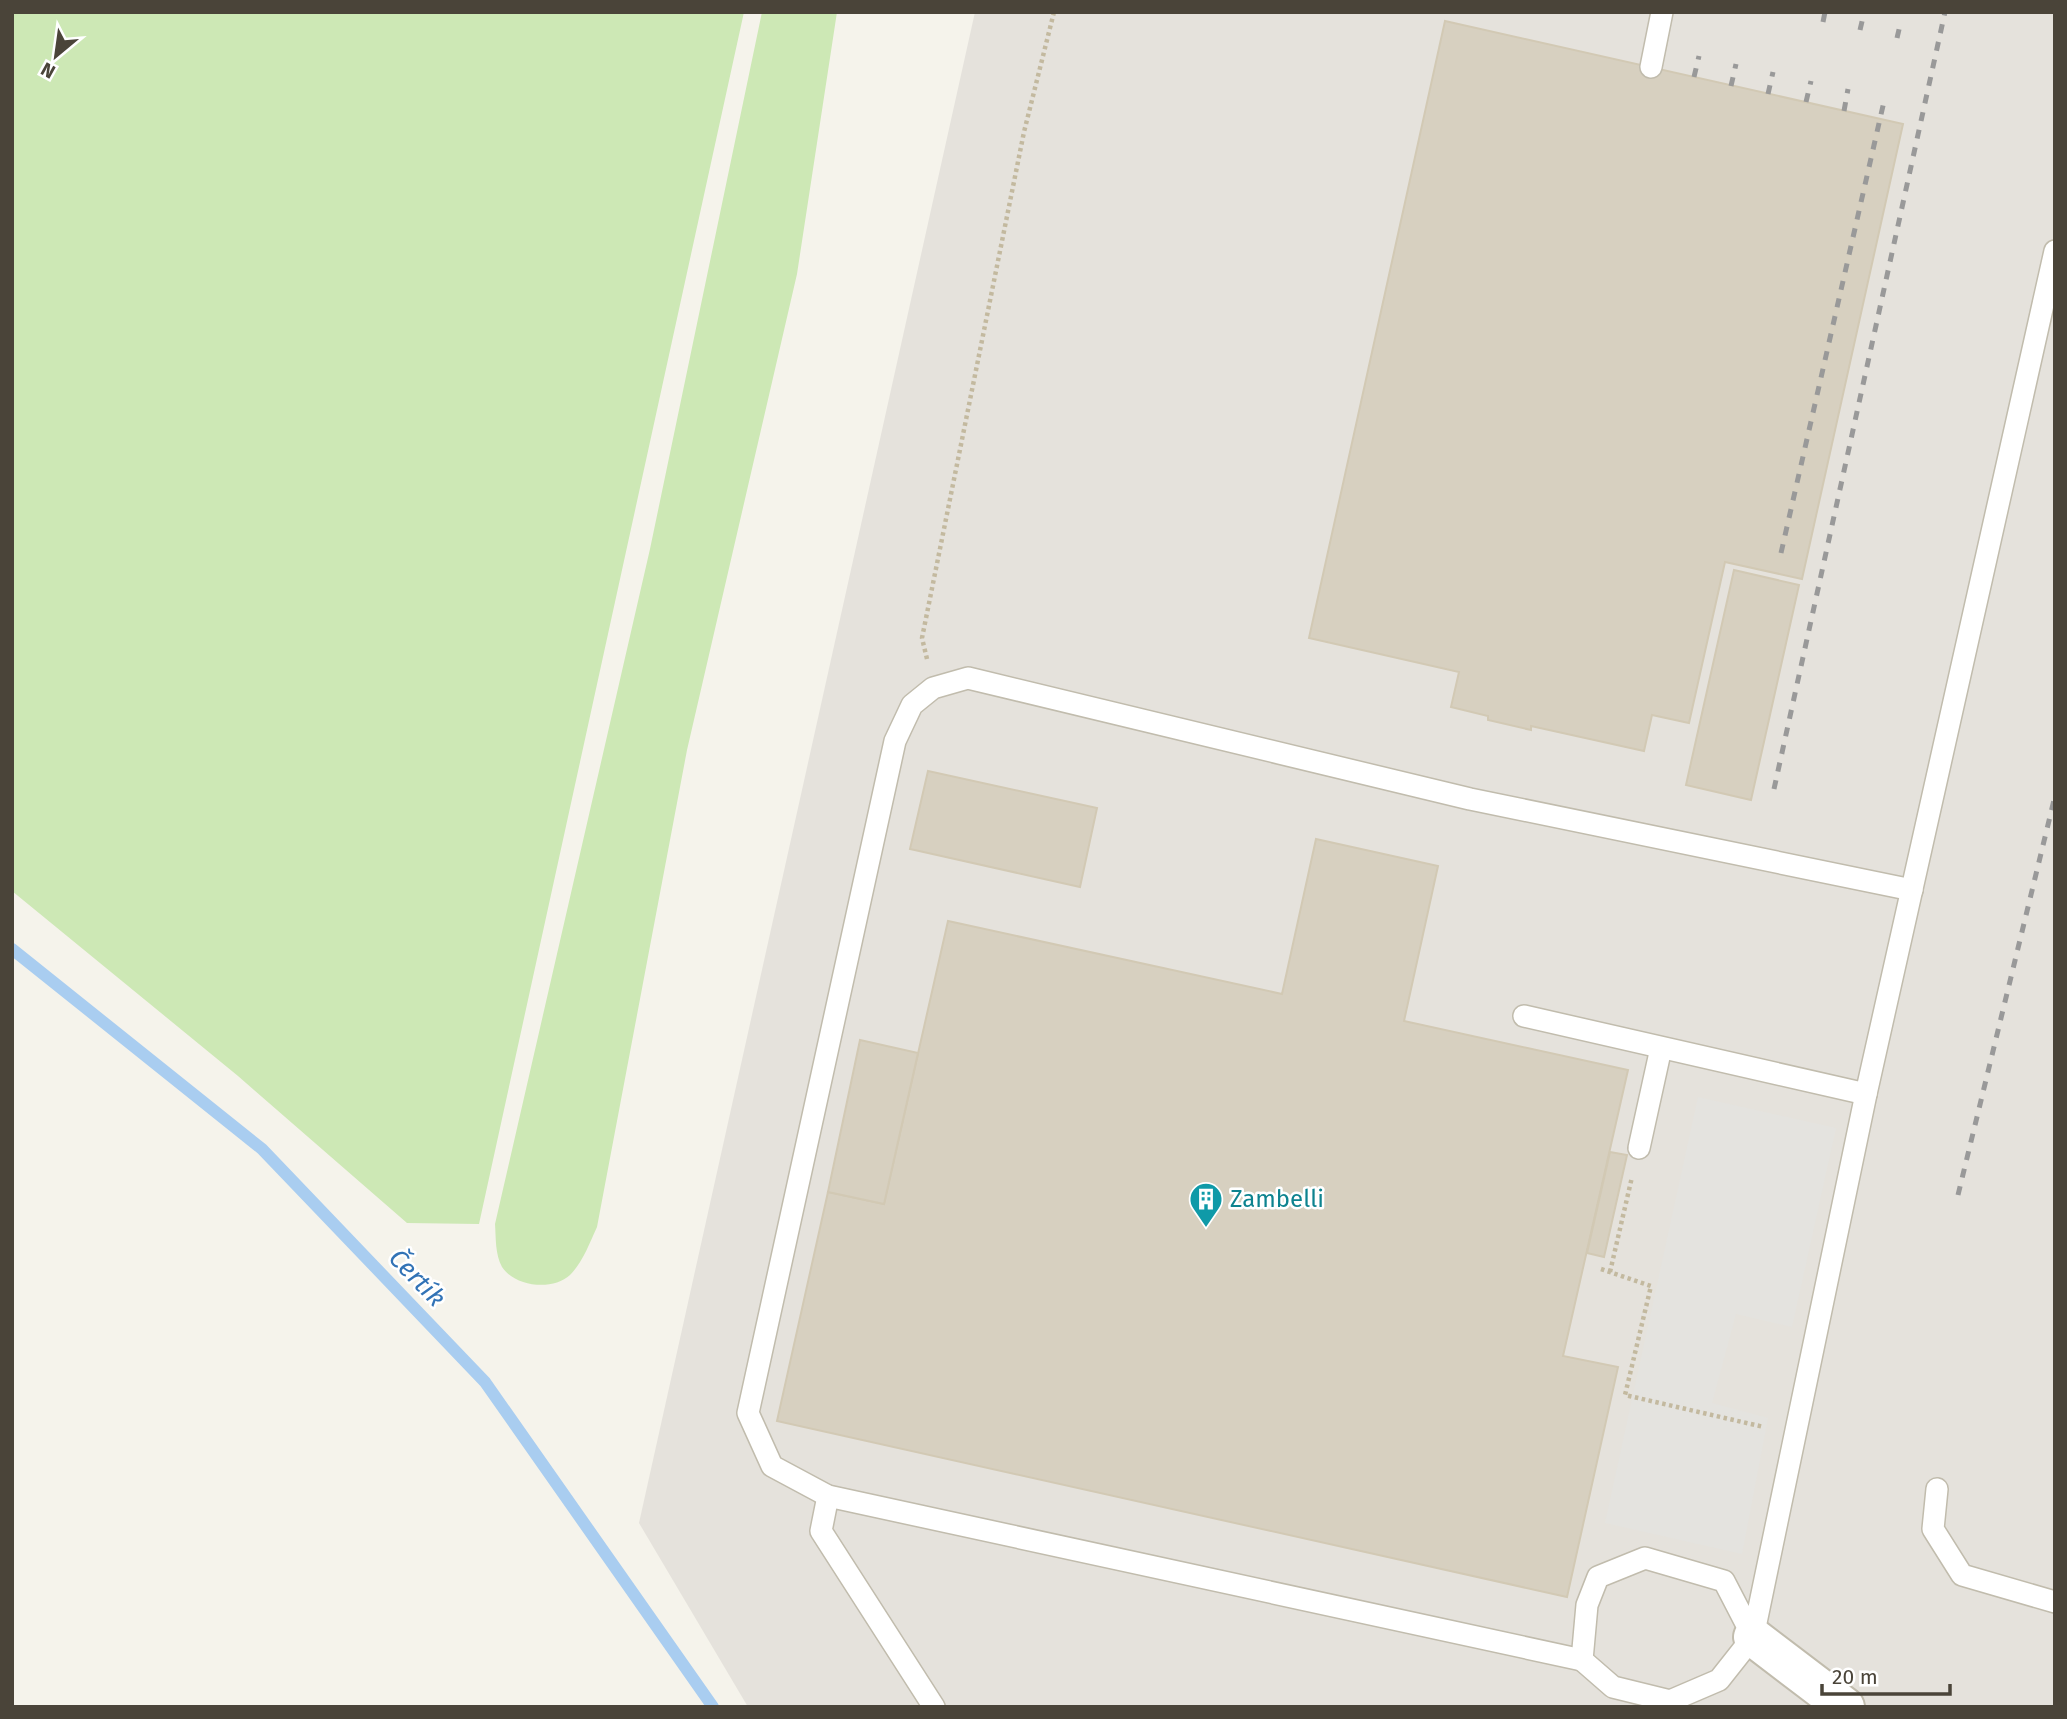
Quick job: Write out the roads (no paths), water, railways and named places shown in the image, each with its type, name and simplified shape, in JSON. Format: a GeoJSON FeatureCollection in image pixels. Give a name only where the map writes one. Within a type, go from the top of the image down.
{"type":"FeatureCollection","features":[{"type":"Feature","properties":{"kind":"street"},"geometry":{"type":"LineString","coordinates":[[1753,1637],[1845,1707]]}},
{"type":"Feature","properties":{"kind":"lane"},"geometry":{"type":"LineString","coordinates":[[1651,67],[1662,12]]}},
{"type":"Feature","properties":{"kind":"lane"},"geometry":{"type":"LineString","coordinates":[[1912,890],[1470,799],[968,678],[933,688],[912,705],[895,741],[748,1412],[772,1465],[828,1496],[1582,1660],[1613,1687],[1670,1701],[1719,1680],[1753,1637],[1866,1094],[1912,890],[2055,251]]}},
{"type":"Feature","properties":{"kind":"lane"},"geometry":{"type":"LineString","coordinates":[[1524,1016],[1866,1094]]}},
{"type":"Feature","properties":{"kind":"lane"},"geometry":{"type":"LineString","coordinates":[[1639,1148],[1661,1048]]}},
{"type":"Feature","properties":{"kind":"lane"},"geometry":{"type":"LineString","coordinates":[[1937,1489],[1933,1529],[1962,1576],[2055,1602]]}},
{"type":"Feature","properties":{"kind":"lane"},"geometry":{"type":"LineString","coordinates":[[828,1496],[821,1531],[934,1707]]}},
{"type":"Feature","properties":{"kind":"lane"},"geometry":{"type":"LineString","coordinates":[[1582,1660],[1587,1605],[1598,1577],[1645,1558],[1724,1581],[1753,1637]]}},
{"type":"Feature","properties":{"kind":"waterway","name":"Čertík"},"geometry":{"type":"LineString","coordinates":[[12,949],[262,1149],[485,1382],[713,1707]]}},
{"type":"Feature","properties":{"kind":"railway"},"geometry":{"type":"LineString","coordinates":[[1823,22],[1825,12]]}},
{"type":"Feature","properties":{"kind":"railway"},"geometry":{"type":"LineString","coordinates":[[1774,789],[1945,12]]}},
{"type":"Feature","properties":{"kind":"railway"},"geometry":{"type":"LineString","coordinates":[[1860,30],[1864,13]]}},
{"type":"Feature","properties":{"kind":"railway"},"geometry":{"type":"LineString","coordinates":[[1897,38],[1901,21]]}},
{"type":"Feature","properties":{"kind":"railway"},"geometry":{"type":"LineString","coordinates":[[1694,77],[1699,56]]}},
{"type":"Feature","properties":{"kind":"railway"},"geometry":{"type":"LineString","coordinates":[[1731,86],[1736,64]]}},
{"type":"Feature","properties":{"kind":"railway"},"geometry":{"type":"LineString","coordinates":[[1768,94],[1773,72]]}},
{"type":"Feature","properties":{"kind":"railway"},"geometry":{"type":"LineString","coordinates":[[1806,102],[1811,81]]}},
{"type":"Feature","properties":{"kind":"railway"},"geometry":{"type":"LineString","coordinates":[[1844,111],[1848,89]]}},
{"type":"Feature","properties":{"kind":"railway"},"geometry":{"type":"LineString","coordinates":[[1781,553],[1885,97]]}},
{"type":"Feature","properties":{"kind":"railway"},"geometry":{"type":"LineString","coordinates":[[1958,1195],[2055,796]]}},
{"type":"Feature","properties":{"kind":"place","name":"Zambelli"},"geometry":{"type":"Point","coordinates":[1206,1229]}}]}
